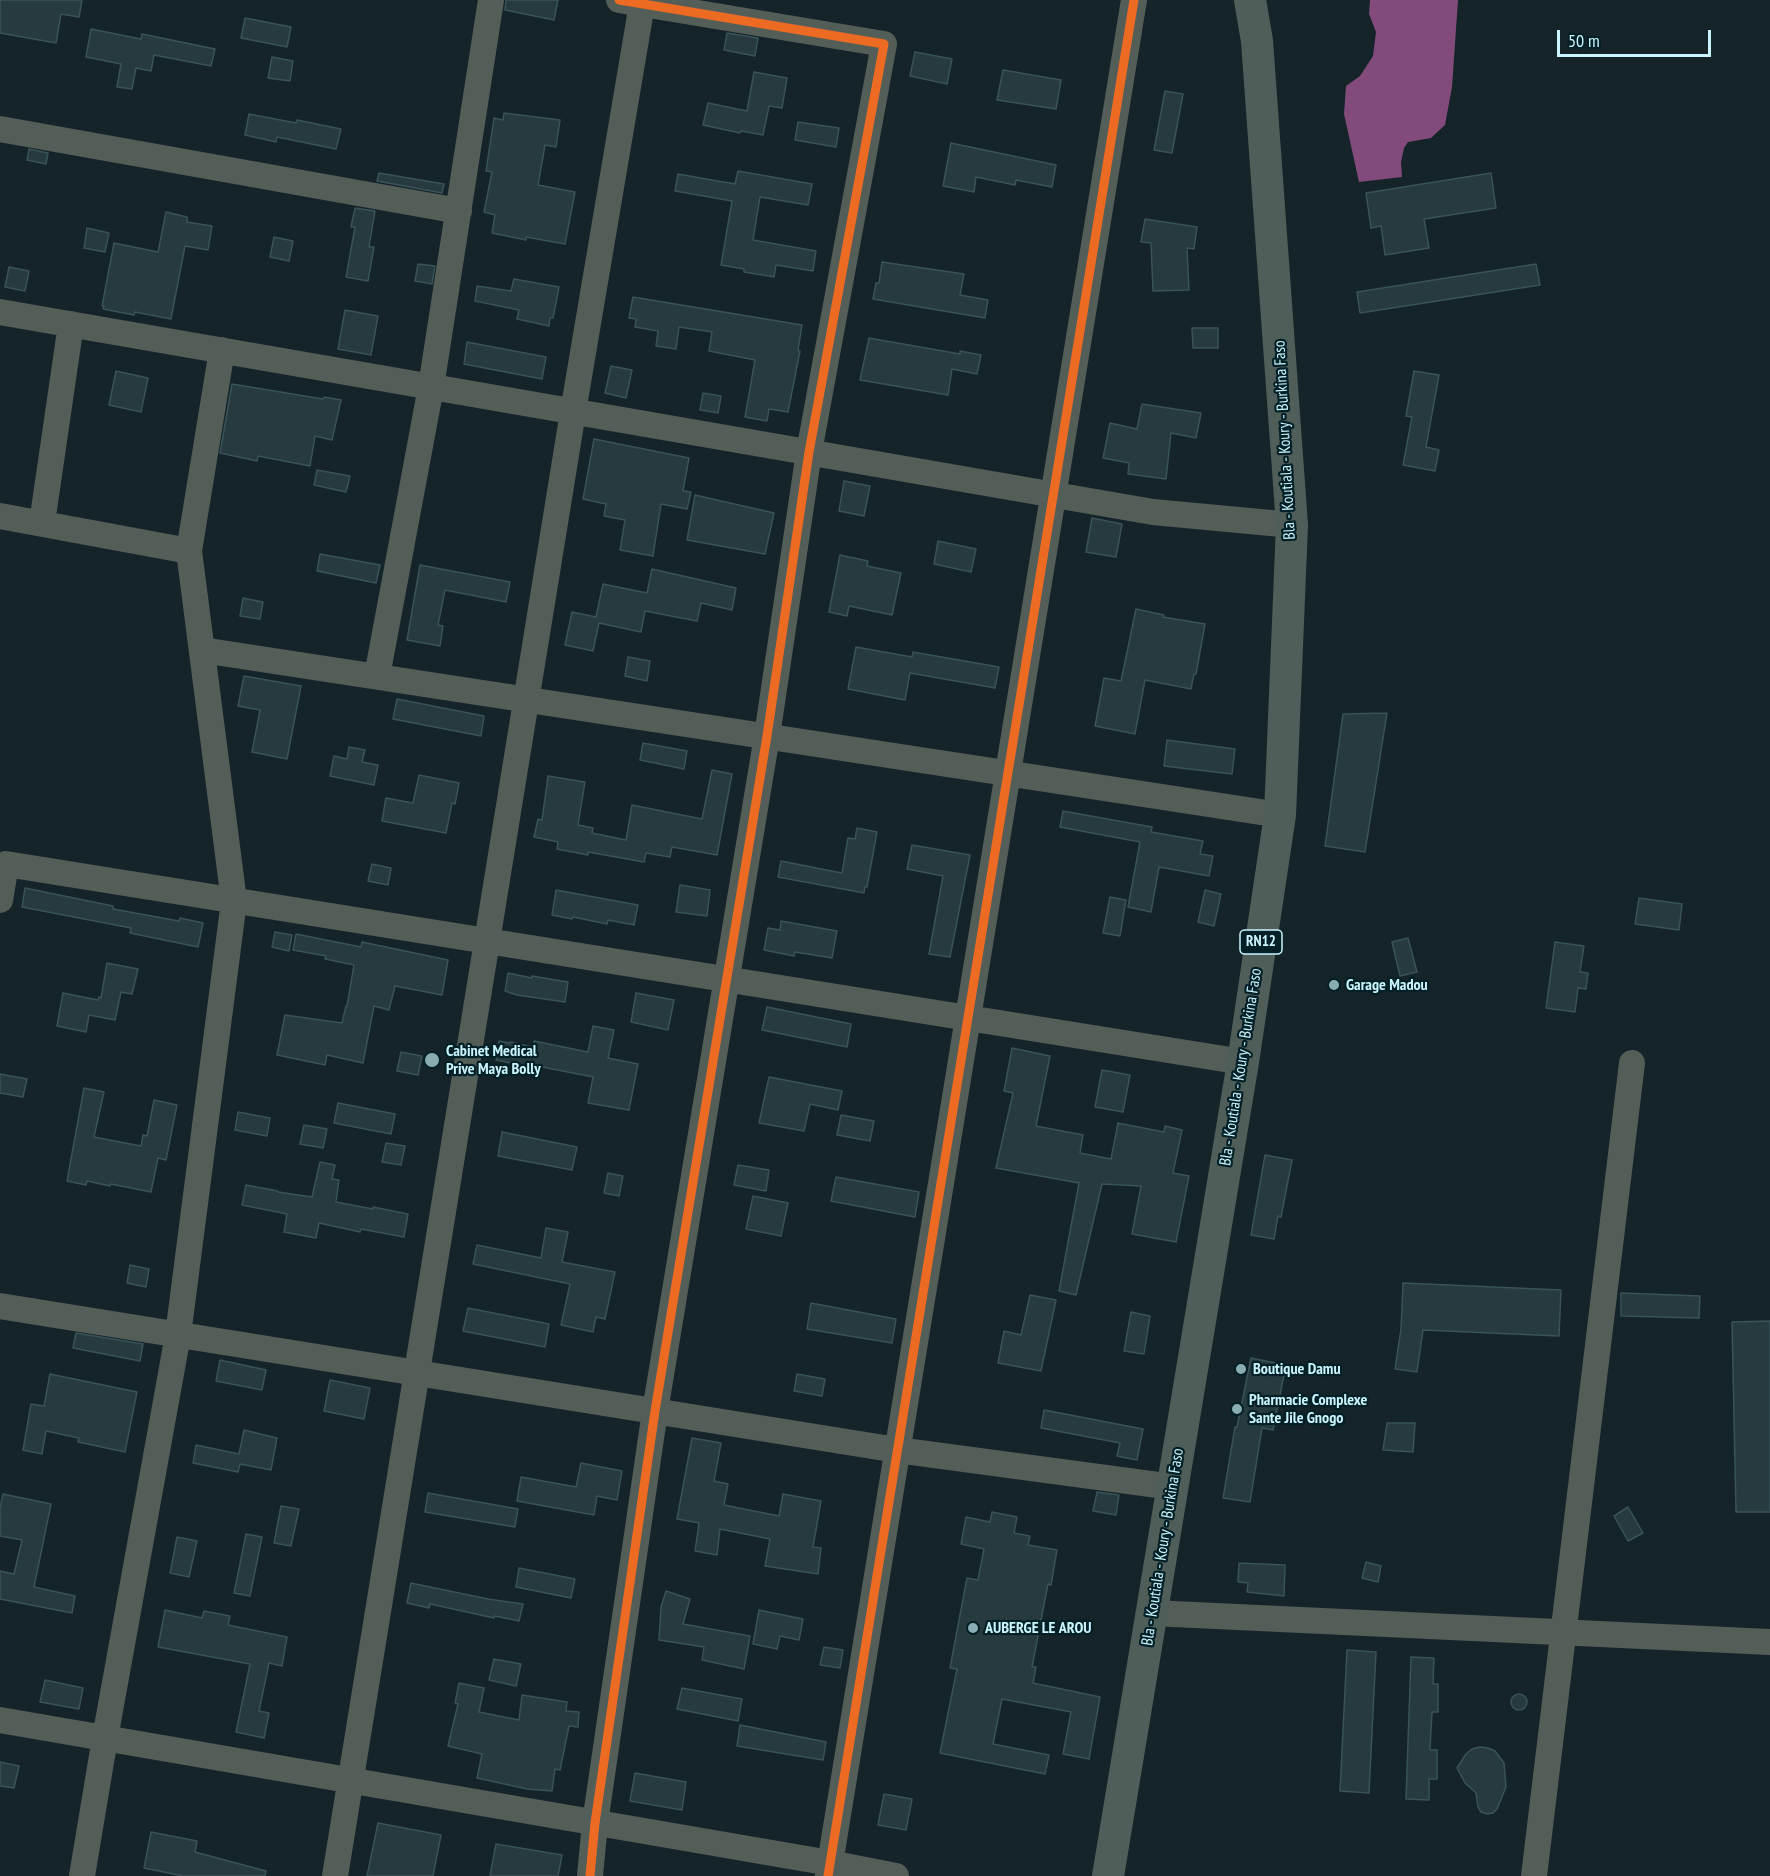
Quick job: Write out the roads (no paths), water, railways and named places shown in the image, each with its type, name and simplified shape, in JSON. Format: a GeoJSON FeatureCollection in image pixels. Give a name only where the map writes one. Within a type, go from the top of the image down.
{"type":"FeatureCollection","features":[{"type":"Feature","properties":{"kind":"main road","name":"Bla - Koutiala - Koury - Burkina Faso"},"geometry":{"type":"LineString","coordinates":[[1108,1876],[1243,1062],[1280,815],[1292,525],[1257,41],[1250,0]]}},
{"type":"Feature","properties":{"kind":"street"},"geometry":{"type":"LineString","coordinates":[[377,676],[431,387],[490,0]]}},
{"type":"Feature","properties":{"kind":"street"},"geometry":{"type":"LineString","coordinates":[[829,1870],[1134,0]]}},
{"type":"Feature","properties":{"kind":"street"},"geometry":{"type":"LineString","coordinates":[[335,1876],[573,412],[630,2],[884,44],[809,452],[767,736],[655,1412],[595,1822],[590,1876]]}},
{"type":"Feature","properties":{"kind":"street"},"geometry":{"type":"LineString","coordinates":[[0,129],[459,211]]}},
{"type":"Feature","properties":{"kind":"street"},"geometry":{"type":"LineString","coordinates":[[0,312],[1153,512],[1292,525]]}},
{"type":"Feature","properties":{"kind":"street"},"geometry":{"type":"LineString","coordinates":[[42,523],[71,324]]}},
{"type":"Feature","properties":{"kind":"street"},"geometry":{"type":"LineString","coordinates":[[82,1876],[178,1335],[234,901],[189,551],[222,350]]}},
{"type":"Feature","properties":{"kind":"street"},"geometry":{"type":"LineString","coordinates":[[0,516],[189,551]]}},
{"type":"Feature","properties":{"kind":"street"},"geometry":{"type":"LineString","coordinates":[[202,650],[1280,815]]}},
{"type":"Feature","properties":{"kind":"street"},"geometry":{"type":"LineString","coordinates":[[0,900],[6,864],[1243,1062]]}},
{"type":"Feature","properties":{"kind":"street"},"geometry":{"type":"LineString","coordinates":[[1533,1876],[1632,1063]]}},
{"type":"Feature","properties":{"kind":"street"},"geometry":{"type":"LineString","coordinates":[[0,1306],[897,1450],[1173,1487]]}},
{"type":"Feature","properties":{"kind":"street"},"geometry":{"type":"LineString","coordinates":[[1152,1613],[1770,1642]]}},
{"type":"Feature","properties":{"kind":"street"},"geometry":{"type":"LineString","coordinates":[[0,1720],[595,1822],[829,1870],[896,1876]]}},
{"type":"Feature","properties":{"kind":"place","name":"Garage Madou"},"geometry":{"type":"Point","coordinates":[1334,985]}},
{"type":"Feature","properties":{"kind":"place","name":"Cabinet Medical Prive Maya Bolly"},"geometry":{"type":"Point","coordinates":[432,1060]}},
{"type":"Feature","properties":{"kind":"place","name":"Boutique Damu"},"geometry":{"type":"Point","coordinates":[1241,1369]}},
{"type":"Feature","properties":{"kind":"place","name":"Pharmacie Complexe Sante Jile Gnogo"},"geometry":{"type":"Point","coordinates":[1237,1409]}},
{"type":"Feature","properties":{"kind":"place","name":"AUBERGE LE AROU"},"geometry":{"type":"Point","coordinates":[973,1628]}}]}
